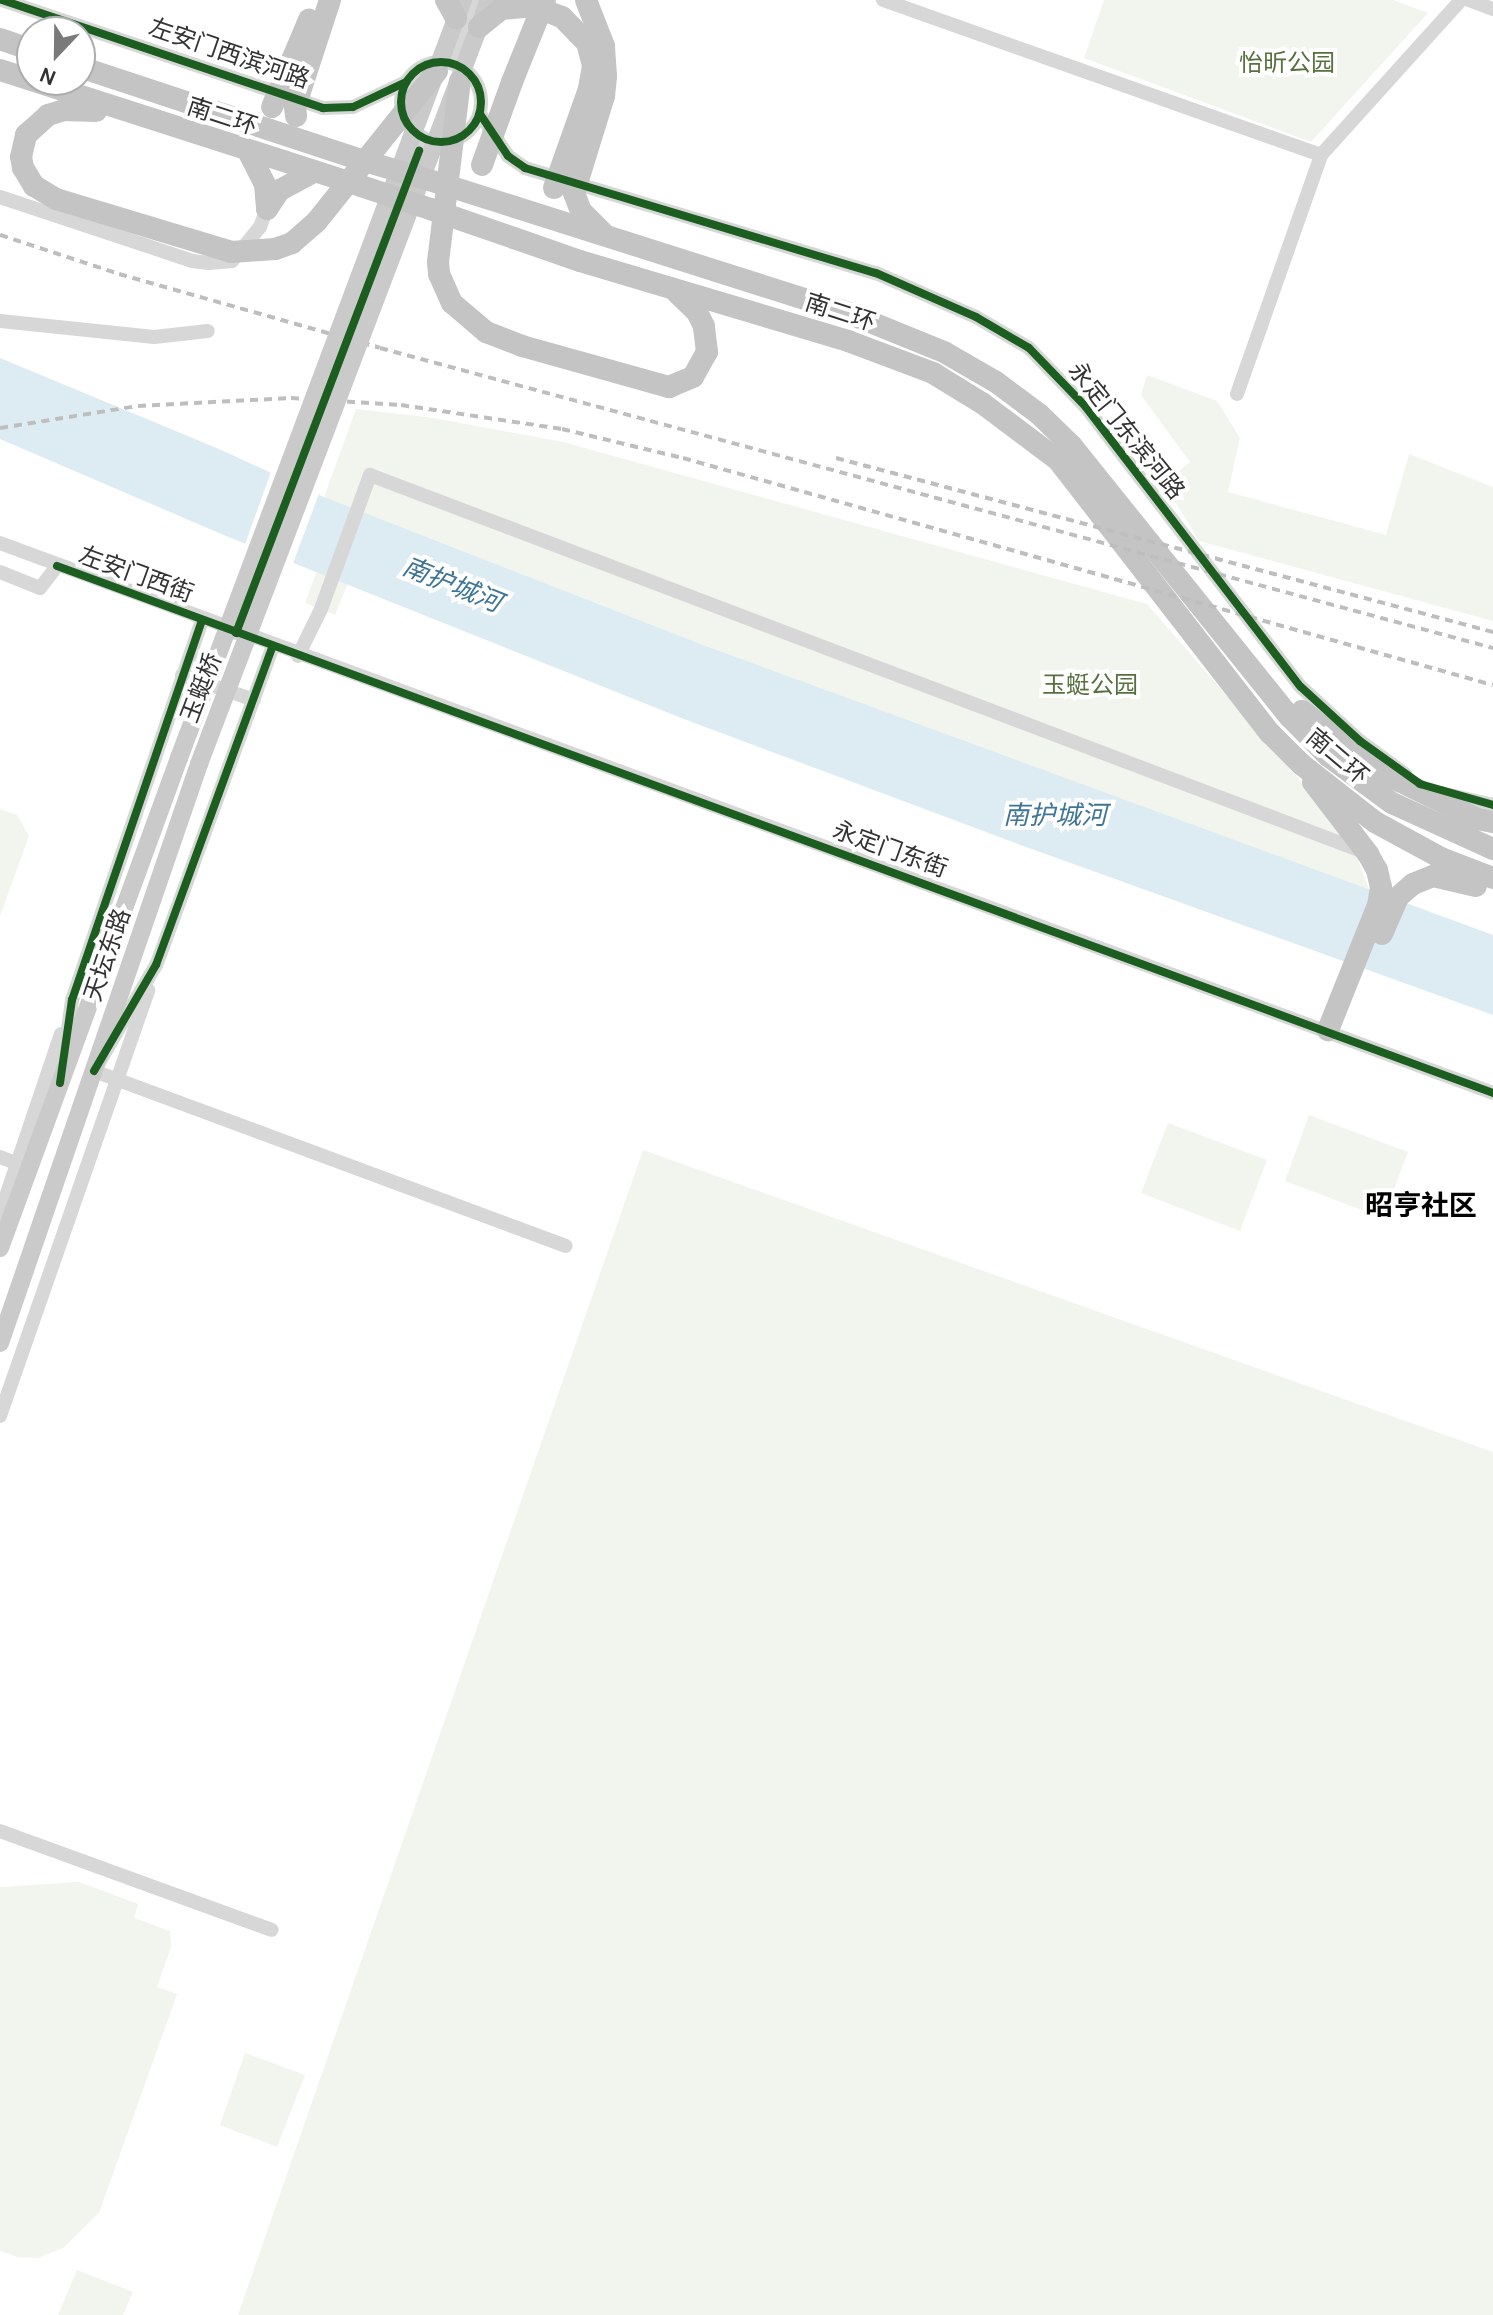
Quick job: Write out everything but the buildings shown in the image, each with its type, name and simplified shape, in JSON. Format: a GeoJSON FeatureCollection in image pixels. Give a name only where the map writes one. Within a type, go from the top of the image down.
{"type":"FeatureCollection","features":[{"type":"Feature","properties":{"kind":"highway"},"geometry":{"type":"LineString","coordinates":[[240,121],[272,107],[317,0]]}},
{"type":"Feature","properties":{"kind":"highway"},"geometry":{"type":"LineString","coordinates":[[312,144],[298,125],[295,107],[330,0]]}},
{"type":"Feature","properties":{"kind":"highway"},"geometry":{"type":"LineString","coordinates":[[449,186],[470,186],[482,165],[545,0]]}},
{"type":"Feature","properties":{"kind":"highway"},"geometry":{"type":"LineString","coordinates":[[482,165],[479,189],[495,201],[526,205],[564,190],[604,96],[604,46],[586,0]]}},
{"type":"Feature","properties":{"kind":"highway"},"geometry":{"type":"LineString","coordinates":[[479,27],[501,9],[533,6],[562,17],[587,43],[593,66],[564,190]]}},
{"type":"Feature","properties":{"kind":"highway"},"geometry":{"type":"LineString","coordinates":[[121,111],[64,110],[48,115],[31,127],[22,146],[23,168],[34,186],[56,199],[245,254],[292,243],[317,221],[439,66]]}},
{"type":"Feature","properties":{"kind":"highway","name":"南二环"},"geometry":{"type":"LineString","coordinates":[[0,70],[674,289],[848,341],[933,373],[1058,460],[1270,733],[1301,764],[1375,822],[1441,858],[1493,878]]}},
{"type":"Feature","properties":{"kind":"highway","name":"南二环"},"geometry":{"type":"LineString","coordinates":[[96,72],[368,162],[848,313],[944,352],[996,382],[1039,414],[1071,445],[1290,717],[1328,756],[1392,803],[1493,849]]}},
{"type":"Feature","properties":{"kind":"highway"},"geometry":{"type":"LineString","coordinates":[[462,75],[438,262],[439,274],[452,303],[486,332],[522,346],[669,387],[693,377],[707,352],[707,338],[697,312],[674,289]]}},
{"type":"Feature","properties":{"kind":"highway"},"geometry":{"type":"LineString","coordinates":[[249,153],[265,185],[267,209]]}},
{"type":"Feature","properties":{"kind":"highway"},"geometry":{"type":"LineString","coordinates":[[267,209],[280,190],[314,172]]}},
{"type":"Feature","properties":{"kind":"highway"},"geometry":{"type":"LineString","coordinates":[[564,190],[595,227],[615,241]]}},
{"type":"Feature","properties":{"kind":"highway"},"geometry":{"type":"LineString","coordinates":[[1250,666],[1343,746],[1379,771],[1477,819],[1493,822]]}},
{"type":"Feature","properties":{"kind":"highway"},"geometry":{"type":"LineString","coordinates":[[1301,764],[1372,862],[1381,887],[1351,993]]}},
{"type":"Feature","properties":{"kind":"highway"},"geometry":{"type":"LineString","coordinates":[[1335,1033],[1398,897],[1413,884],[1433,876],[1493,890]]}},
{"type":"Feature","properties":{"kind":"main road","name":"玉蜓桥"},"geometry":{"type":"LineString","coordinates":[[199,764],[489,0]]}},
{"type":"Feature","properties":{"kind":"main road","name":"玉蜓桥"},"geometry":{"type":"LineString","coordinates":[[179,758],[439,66],[455,6]]}},
{"type":"Feature","properties":{"kind":"main road","name":"天坛东路"},"geometry":{"type":"LineString","coordinates":[[0,1248],[23,1166],[60,1083],[179,758]]}},
{"type":"Feature","properties":{"kind":"main road","name":"天坛东路"},"geometry":{"type":"LineString","coordinates":[[0,1343],[199,764]]}},
{"type":"Feature","properties":{"kind":"street","name":"左安门西滨河路"},"geometry":{"type":"LineString","coordinates":[[2,0],[323,108],[353,107],[406,82]]}},
{"type":"Feature","properties":{"kind":"street"},"geometry":{"type":"LineString","coordinates":[[439,66],[456,53],[477,0]]}},
{"type":"Feature","properties":{"kind":"street"},"geometry":{"type":"LineString","coordinates":[[883,0],[916,6],[1321,155]]}},
{"type":"Feature","properties":{"kind":"street"},"geometry":{"type":"LineString","coordinates":[[1237,394],[1321,155],[1461,0]]}},
{"type":"Feature","properties":{"kind":"street"},"geometry":{"type":"LineString","coordinates":[[1469,0],[1493,9]]}},
{"type":"Feature","properties":{"kind":"street"},"geometry":{"type":"LineString","coordinates":[[456,53],[462,75]]}},
{"type":"Feature","properties":{"kind":"street"},"geometry":{"type":"LineString","coordinates":[[236,633],[419,151],[414,133],[402,114],[400,103],[406,82],[426,64],[462,75],[480,89],[480,114],[469,132],[460,138],[436,142],[419,151]]}},
{"type":"Feature","properties":{"kind":"street","name":"永定门东滨河路"},"geometry":{"type":"LineString","coordinates":[[480,114],[508,156],[525,168],[791,245],[876,273],[1006,333],[1049,366],[1085,406],[1301,687],[1360,741],[1420,784],[1493,805]]}},
{"type":"Feature","properties":{"kind":"street"},"geometry":{"type":"LineString","coordinates":[[414,133],[436,142]]}},
{"type":"Feature","properties":{"kind":"street"},"geometry":{"type":"LineString","coordinates":[[0,197],[192,261],[209,263],[232,261],[260,227],[267,209]]}},
{"type":"Feature","properties":{"kind":"street"},"geometry":{"type":"LineString","coordinates":[[0,321],[154,337],[208,331]]}},
{"type":"Feature","properties":{"kind":"street"},"geometry":{"type":"LineString","coordinates":[[298,656],[321,609],[370,475],[1372,862]]}},
{"type":"Feature","properties":{"kind":"street","name":"左安门西街"},"geometry":{"type":"LineString","coordinates":[[0,543],[236,633]]}},
{"type":"Feature","properties":{"kind":"street"},"geometry":{"type":"LineString","coordinates":[[0,572],[40,588],[57,566]]}},
{"type":"Feature","properties":{"kind":"street"},"geometry":{"type":"LineString","coordinates":[[0,1214],[23,1166],[72,1000],[202,621]]}},
{"type":"Feature","properties":{"kind":"street","name":"永定门东街"},"geometry":{"type":"LineString","coordinates":[[236,633],[1493,1093]]}},
{"type":"Feature","properties":{"kind":"street"},"geometry":{"type":"LineString","coordinates":[[0,1416],[119,1080],[156,965],[273,646]]}},
{"type":"Feature","properties":{"kind":"street"},"geometry":{"type":"LineString","coordinates":[[182,675],[254,700]]}},
{"type":"Feature","properties":{"kind":"street"},"geometry":{"type":"LineString","coordinates":[[156,965],[94,1071],[566,1246]]}},
{"type":"Feature","properties":{"kind":"street"},"geometry":{"type":"LineString","coordinates":[[60,1083],[72,1000]]}},
{"type":"Feature","properties":{"kind":"street"},"geometry":{"type":"LineString","coordinates":[[0,1157],[23,1166]]}},
{"type":"Feature","properties":{"kind":"street"},"geometry":{"type":"LineString","coordinates":[[0,1831],[272,1930]]}},
{"type":"Feature","properties":{"kind":"green space","name":"怡昕公园"},"geometry":{"type":"Polygon","coordinates":[[[1104,0],[1393,0],[1428,13],[1311,142],[1084,58],[1104,0]]]}},
{"type":"Feature","properties":{"kind":"green space"},"geometry":{"type":"Polygon","coordinates":[[[1147,375],[1217,401],[1240,438],[1228,492],[1386,535],[1409,454],[1493,487],[1493,621],[1199,541],[1164,483],[1190,462],[1141,395],[1147,375]]]}},
{"type":"Feature","properties":{"kind":"green space","name":"玉蜓公园"},"geometry":{"type":"Polygon","coordinates":[[[356,409],[434,418],[563,442],[1147,604],[1351,839],[1369,890],[706,646],[375,517],[335,615],[305,603],[341,505],[324,497],[356,409]]]}},
{"type":"Feature","properties":{"kind":"green space"},"geometry":{"type":"Polygon","coordinates":[[[0,809],[17,815],[29,836],[0,916],[0,809]]]}},
{"type":"Feature","properties":{"kind":"green space"},"geometry":{"type":"Polygon","coordinates":[[[1309,1115],[1408,1152],[1383,1218],[1285,1181],[1309,1115]]]}},
{"type":"Feature","properties":{"kind":"green space"},"geometry":{"type":"Polygon","coordinates":[[[1168,1123],[1267,1160],[1240,1231],[1141,1193],[1168,1123]]]}},
{"type":"Feature","properties":{"kind":"green space"},"geometry":{"type":"Polygon","coordinates":[[[643,1150],[1493,1452],[1493,2315],[238,2315],[643,1150]]]}},
{"type":"Feature","properties":{"kind":"green space"},"geometry":{"type":"Polygon","coordinates":[[[79,1882],[138,1904],[134,1918],[170,1931],[171,1947],[157,1987],[177,1994],[99,2213],[63,2248],[38,2258],[18,2257],[0,2251],[0,1887],[79,1882]]]}},
{"type":"Feature","properties":{"kind":"green space"},"geometry":{"type":"Polygon","coordinates":[[[245,2053],[305,2075],[277,2147],[220,2125],[245,2053]]]}},
{"type":"Feature","properties":{"kind":"green space"},"geometry":{"type":"Polygon","coordinates":[[[77,2270],[133,2292],[123,2315],[58,2315],[77,2270]]]}},
{"type":"Feature","properties":{"kind":"water","name":"南护城河"},"geometry":{"type":"Polygon","coordinates":[[[0,358],[219,449],[324,497],[706,646],[1493,935],[1493,1015],[1029,848],[684,719],[226,536],[0,439],[0,358]]]}},
{"type":"Feature","properties":{"kind":"pier"},"geometry":{"type":"Polygon","coordinates":[[[272,469],[320,491],[292,566],[244,547],[272,469]]]}},
{"type":"Feature","properties":{"kind":"railway"},"geometry":{"type":"LineString","coordinates":[[0,235],[119,274],[380,348],[1493,648]]}},
{"type":"Feature","properties":{"kind":"railway"},"geometry":{"type":"LineString","coordinates":[[0,428],[138,406],[291,398],[401,405],[562,429],[683,458],[1493,685]]}},
{"type":"Feature","properties":{"kind":"railway"},"geometry":{"type":"LineString","coordinates":[[836,458],[1493,632]]}},
{"type":"Feature","properties":{"kind":"cycle path"},"geometry":{"type":"LineString","coordinates":[[2,0],[323,108],[353,107],[406,82]]}},
{"type":"Feature","properties":{"kind":"cycle path"},"geometry":{"type":"LineString","coordinates":[[433,62],[449,62],[470,73],[481,94],[481,102],[481,110],[470,131],[449,142],[433,142],[419,136],[407,124],[401,110],[401,94],[407,80],[419,68],[433,62]]}},
{"type":"Feature","properties":{"kind":"cycle path"},"geometry":{"type":"LineString","coordinates":[[480,114],[508,156],[525,168],[876,273],[976,317],[1029,348],[1085,406],[1301,687],[1360,741],[1420,784],[1493,805]]}},
{"type":"Feature","properties":{"kind":"cycle path"},"geometry":{"type":"LineString","coordinates":[[236,633],[419,151]]}},
{"type":"Feature","properties":{"kind":"cycle path"},"geometry":{"type":"LineString","coordinates":[[57,566],[1493,1093]]}},
{"type":"Feature","properties":{"kind":"cycle path"},"geometry":{"type":"LineString","coordinates":[[60,1083],[72,1000],[202,621]]}},
{"type":"Feature","properties":{"kind":"cycle path"},"geometry":{"type":"LineString","coordinates":[[94,1071],[156,965],[273,646]]}},
{"type":"Feature","properties":{"kind":"district","name":"昭亨社区"},"geometry":{"type":"Point","coordinates":[1421,1206]}}]}
